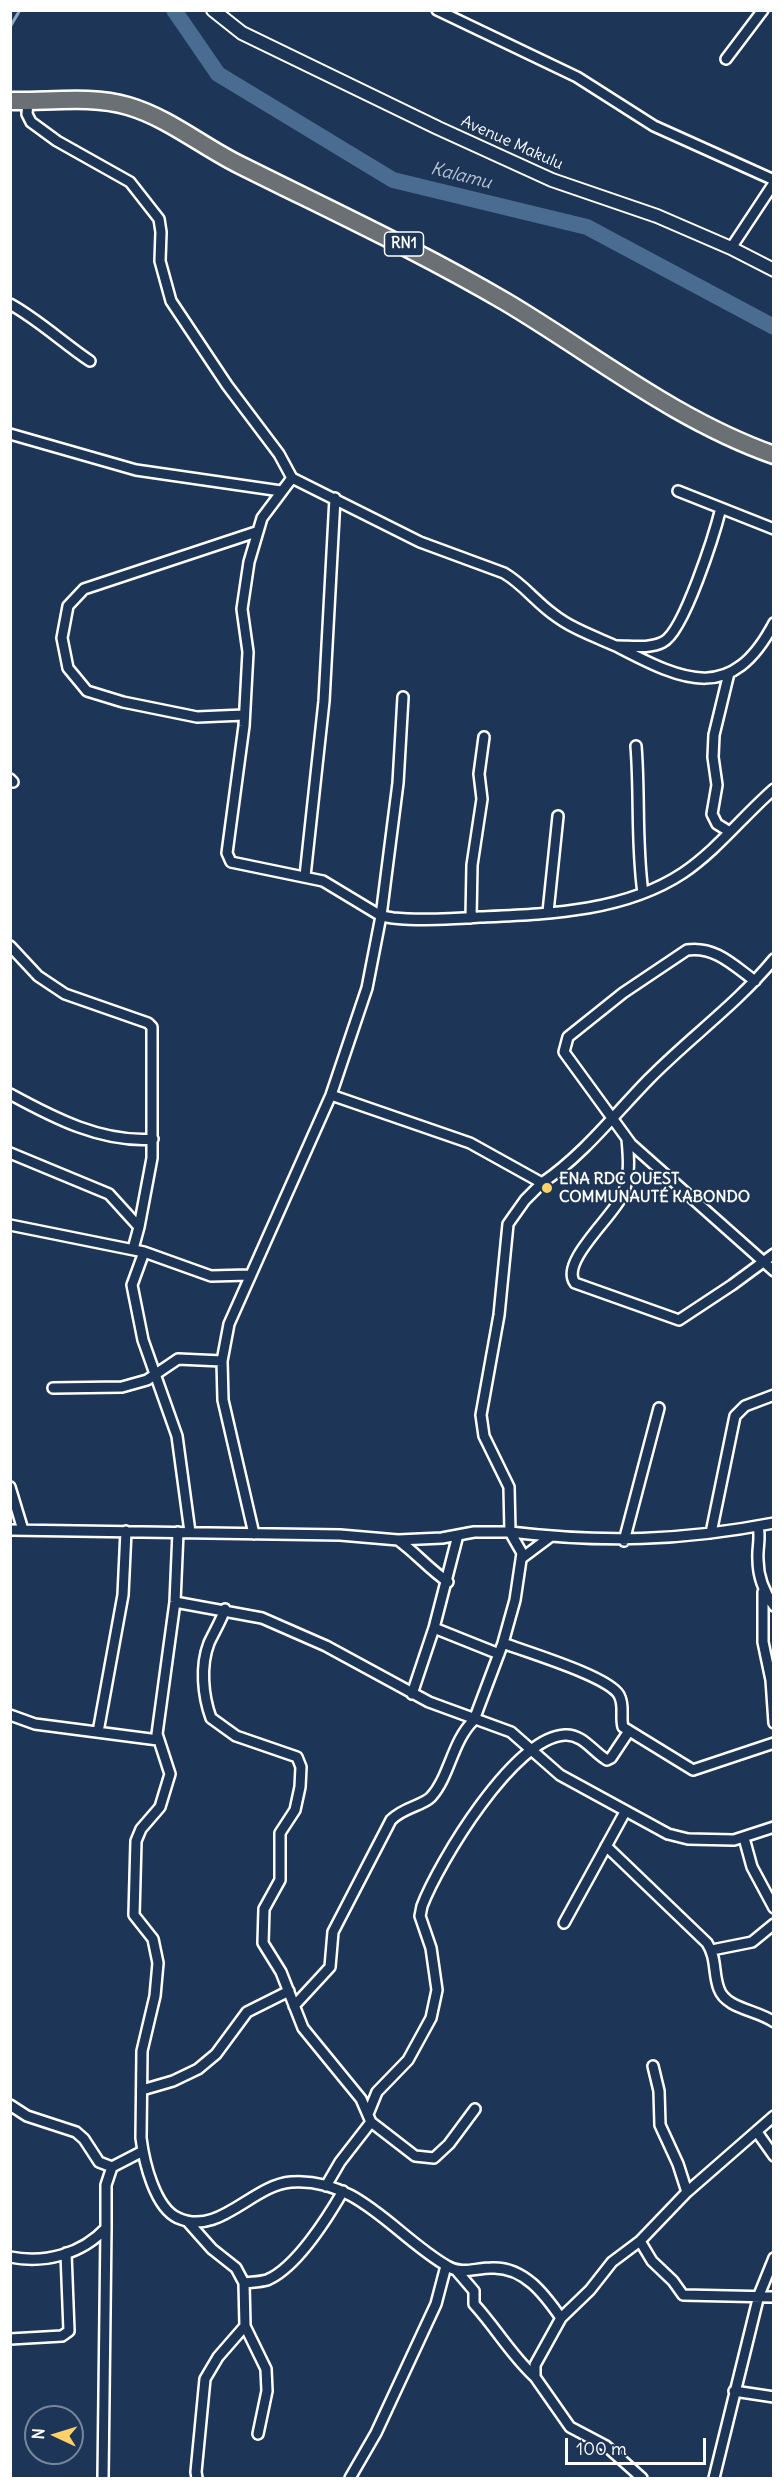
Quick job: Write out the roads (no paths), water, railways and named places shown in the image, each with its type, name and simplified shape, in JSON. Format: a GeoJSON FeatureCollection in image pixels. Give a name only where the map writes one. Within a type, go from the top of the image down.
{"type":"FeatureCollection","features":[{"type":"Feature","properties":{"kind":"highway","name":"RN1"},"geometry":{"type":"LineString","coordinates":[[10,101],[108,102],[144,111],[233,162],[379,231],[437,262],[543,325],[642,390],[693,420],[774,455]]}},
{"type":"Feature","properties":{"kind":"main road","name":"Avenue Makulu"},"geometry":{"type":"LineString","coordinates":[[213,10],[242,33],[552,180],[657,216],[731,248],[774,270]]}},
{"type":"Feature","properties":{"kind":"street"},"geometry":{"type":"LineString","coordinates":[[437,10],[577,77],[654,126],[774,182],[731,248]]}},
{"type":"Feature","properties":{"kind":"street"},"geometry":{"type":"LineString","coordinates":[[726,59],[763,10]]}},
{"type":"Feature","properties":{"kind":"street"},"geometry":{"type":"LineString","coordinates":[[28,101],[27,114],[30,122],[57,141],[130,182],[159,219],[160,261],[171,301],[227,386],[279,454],[292,478],[420,542],[504,573],[515,579],[551,614],[615,646],[682,675],[699,678],[729,674],[746,664],[774,623]]}},
{"type":"Feature","properties":{"kind":"street"},"geometry":{"type":"LineString","coordinates":[[10,304],[31,315],[58,339],[90,361]]}},
{"type":"Feature","properties":{"kind":"street"},"geometry":{"type":"LineString","coordinates":[[10,434],[136,471],[282,491]]}},
{"type":"Feature","properties":{"kind":"street"},"geometry":{"type":"LineString","coordinates":[[292,478],[262,518],[256,532],[242,609],[249,652],[228,859],[237,865],[323,881],[381,916],[405,919],[471,918],[582,909],[625,900],[684,872],[774,789]]}},
{"type":"Feature","properties":{"kind":"street"},"geometry":{"type":"LineString","coordinates":[[678,491],[774,529]]}},
{"type":"Feature","properties":{"kind":"street"},"geometry":{"type":"LineString","coordinates":[[305,876],[324,701],[335,498]]}},
{"type":"Feature","properties":{"kind":"street"},"geometry":{"type":"LineString","coordinates":[[615,646],[654,646],[672,636],[705,562],[721,507]]}},
{"type":"Feature","properties":{"kind":"street"},"geometry":{"type":"LineString","coordinates":[[244,715],[197,717],[123,702],[87,691],[68,668],[62,638],[68,606],[84,589],[256,532]]}},
{"type":"Feature","properties":{"kind":"street"},"geometry":{"type":"LineString","coordinates":[[729,674],[714,735],[713,757],[717,785],[712,814],[717,824],[730,832]]}},
{"type":"Feature","properties":{"kind":"street"},"geometry":{"type":"LineString","coordinates":[[254,1534],[223,1400],[222,1361],[229,1324],[331,1095],[367,988],[381,916],[398,783],[403,697]]}},
{"type":"Feature","properties":{"kind":"street"},"geometry":{"type":"LineString","coordinates":[[471,918],[472,865],[482,799],[479,774],[484,737]]}},
{"type":"Feature","properties":{"kind":"street"},"geometry":{"type":"LineString","coordinates":[[636,746],[640,784],[638,846],[643,893]]}},
{"type":"Feature","properties":{"kind":"street"},"geometry":{"type":"LineString","coordinates":[[548,912],[558,816]]}},
{"type":"Feature","properties":{"kind":"street"},"geometry":{"type":"LineString","coordinates":[[10,946],[38,976],[65,994],[148,1023],[152,1027],[153,1139],[144,1208],[133,1249]]}},
{"type":"Feature","properties":{"kind":"street"},"geometry":{"type":"LineString","coordinates":[[756,981],[714,952],[699,949],[687,950],[623,993],[568,1037],[564,1052],[613,1117],[627,1140],[774,1271]]}},
{"type":"Feature","properties":{"kind":"street"},"geometry":{"type":"LineString","coordinates":[[294,2006],[330,1967],[333,1932],[391,1820],[402,1809],[431,1796],[465,1730],[474,1720],[503,1643],[515,1600],[522,1558],[520,1545],[510,1532],[509,1487],[484,1436],[480,1415],[499,1315],[508,1224],[525,1200],[542,1183],[564,1167],[649,1079],[734,1004],[774,959]]}},
{"type":"Feature","properties":{"kind":"street"},"geometry":{"type":"LineString","coordinates":[[10,1094],[83,1129],[117,1139],[153,1139]]}},
{"type":"Feature","properties":{"kind":"street"},"geometry":{"type":"LineString","coordinates":[[331,1095],[487,1150],[542,1183]]}},
{"type":"Feature","properties":{"kind":"street"},"geometry":{"type":"LineString","coordinates":[[627,1140],[630,1166],[623,1195],[577,1257],[571,1274],[572,1281],[616,1299],[679,1320],[774,1254]]}},
{"type":"Feature","properties":{"kind":"street"},"geometry":{"type":"LineString","coordinates":[[10,1153],[109,1194],[139,1227]]}},
{"type":"Feature","properties":{"kind":"street"},"geometry":{"type":"LineString","coordinates":[[10,1225],[133,1249],[211,1276],[249,1275]]}},
{"type":"Feature","properties":{"kind":"street"},"geometry":{"type":"LineString","coordinates":[[144,1252],[132,1285],[143,1340],[177,1436],[190,1532]]}},
{"type":"Feature","properties":{"kind":"street"},"geometry":{"type":"LineString","coordinates":[[52,1388],[122,1387],[156,1375],[178,1359],[222,1361]]}},
{"type":"Feature","properties":{"kind":"street"},"geometry":{"type":"LineString","coordinates":[[711,1533],[735,1416],[745,1406],[774,1395]]}},
{"type":"Feature","properties":{"kind":"street"},"geometry":{"type":"LineString","coordinates":[[624,1541],[659,1407]]}},
{"type":"Feature","properties":{"kind":"street"},"geometry":{"type":"LineString","coordinates":[[10,1487],[23,1530]]}},
{"type":"Feature","properties":{"kind":"street"},"geometry":{"type":"LineString","coordinates":[[10,1530],[340,1535],[398,1540],[474,1532],[510,1532],[550,1537],[624,1541],[711,1533],[774,1523]]}},
{"type":"Feature","properties":{"kind":"street"},"geometry":{"type":"LineString","coordinates":[[758,1526],[761,1539],[758,1561],[764,1592],[763,1642],[771,1680],[774,1723]]}},
{"type":"Feature","properties":{"kind":"street"},"geometry":{"type":"LineString","coordinates":[[98,1732],[123,1595],[126,1531]]}},
{"type":"Feature","properties":{"kind":"street"},"geometry":{"type":"LineString","coordinates":[[178,1532],[175,1602],[158,1740],[170,1774],[160,1807],[138,1834],[134,1879],[134,1915],[153,1939],[158,1963],[155,1996],[142,2051],[142,2090],[143,2151],[161,2200],[177,2218],[201,2223],[211,2221],[282,2184],[299,2182],[343,2191],[386,2218],[446,2266],[456,2270],[493,2267],[512,2271],[532,2283],[561,2318]]}},
{"type":"Feature","properties":{"kind":"street"},"geometry":{"type":"LineString","coordinates":[[412,1694],[448,1581],[458,1535]]}},
{"type":"Feature","properties":{"kind":"street"},"geometry":{"type":"LineString","coordinates":[[522,1558],[550,1537]]}},
{"type":"Feature","properties":{"kind":"street"},"geometry":{"type":"LineString","coordinates":[[398,1540],[413,1551],[428,1568],[448,1581]]}},
{"type":"Feature","properties":{"kind":"street"},"geometry":{"type":"LineString","coordinates":[[764,1592],[774,1606]]}},
{"type":"Feature","properties":{"kind":"street"},"geometry":{"type":"LineString","coordinates":[[175,1602],[225,1609],[262,1618],[310,1638],[412,1694],[474,1720],[511,1732],[560,1775],[625,1812],[677,1837],[720,1840],[744,1838],[774,1827]]}},
{"type":"Feature","properties":{"kind":"street"},"geometry":{"type":"LineString","coordinates":[[225,1609],[208,1646],[204,1662],[204,1688],[211,1718],[236,1736],[297,1757],[301,1767],[296,1807],[280,1833],[280,1880],[263,1915],[265,1947],[281,1972],[310,2040],[361,2099],[370,2118],[415,2156],[434,2158],[449,2144],[475,2109]]}},
{"type":"Feature","properties":{"kind":"street"},"geometry":{"type":"LineString","coordinates":[[434,1628],[499,1654]]}},
{"type":"Feature","properties":{"kind":"street"},"geometry":{"type":"LineString","coordinates":[[503,1643],[578,1671],[613,1688],[622,1703],[622,1725],[687,1767],[698,1770],[774,1743]]}},
{"type":"Feature","properties":{"kind":"street"},"geometry":{"type":"LineString","coordinates":[[10,1715],[26,1722],[158,1740]]}},
{"type":"Feature","properties":{"kind":"street"},"geometry":{"type":"LineString","coordinates":[[326,2186],[370,2118],[377,2092],[408,2060],[431,2018],[436,1990],[431,1948],[420,1916],[424,1901],[462,1832],[485,1798],[530,1749],[550,1738],[567,1735],[586,1742],[607,1760],[611,1758],[629,1731]]}},
{"type":"Feature","properties":{"kind":"street"},"geometry":{"type":"LineString","coordinates":[[564,1923],[625,1812]]}},
{"type":"Feature","properties":{"kind":"street"},"geometry":{"type":"LineString","coordinates":[[744,1838],[752,1867],[774,1908]]}},
{"type":"Feature","properties":{"kind":"street"},"geometry":{"type":"LineString","coordinates":[[606,1846],[712,1950],[718,1988],[723,1995],[741,2009],[763,2014],[774,2022]]}},
{"type":"Feature","properties":{"kind":"street"},"geometry":{"type":"LineString","coordinates":[[712,1950],[752,1942],[774,1924]]}},
{"type":"Feature","properties":{"kind":"street"},"geometry":{"type":"LineString","coordinates":[[142,2090],[162,2085],[198,2069],[216,2054],[247,2012],[289,1991]]}},
{"type":"Feature","properties":{"kind":"street"},"geometry":{"type":"LineString","coordinates":[[653,2067],[659,2091],[660,2125],[687,2192]]}},
{"type":"Feature","properties":{"kind":"street"},"geometry":{"type":"LineString","coordinates":[[10,2105],[27,2116],[76,2132],[84,2139],[99,2162],[112,2167]]}},
{"type":"Feature","properties":{"kind":"street"},"geometry":{"type":"LineString","coordinates":[[535,2377],[535,2365],[561,2318],[590,2290],[612,2262],[640,2241],[687,2192],[774,2116]]}},
{"type":"Feature","properties":{"kind":"street"},"geometry":{"type":"LineString","coordinates":[[757,2132],[774,2156]]}},
{"type":"Feature","properties":{"kind":"street"},"geometry":{"type":"LineString","coordinates":[[103,2478],[106,2185],[112,2167],[143,2151]]}},
{"type":"Feature","properties":{"kind":"street"},"geometry":{"type":"LineString","coordinates":[[244,2283],[269,2279],[297,2255],[315,2236],[343,2191]]}},
{"type":"Feature","properties":{"kind":"street"},"geometry":{"type":"LineString","coordinates":[[188,2222],[212,2249],[236,2268],[244,2283],[245,2326],[266,2369],[265,2406],[258,2434]]}},
{"type":"Feature","properties":{"kind":"street"},"geometry":{"type":"LineString","coordinates":[[10,2257],[45,2260],[97,2238],[106,2228]]}},
{"type":"Feature","properties":{"kind":"street"},"geometry":{"type":"LineString","coordinates":[[640,2241],[652,2261],[683,2295],[774,2297]]}},
{"type":"Feature","properties":{"kind":"street"},"geometry":{"type":"LineString","coordinates":[[10,2339],[62,2336],[69,2331],[66,2253]]}},
{"type":"Feature","properties":{"kind":"street"},"geometry":{"type":"LineString","coordinates":[[714,2478],[759,2295],[774,2258]]}},
{"type":"Feature","properties":{"kind":"street"},"geometry":{"type":"LineString","coordinates":[[350,2478],[376,2433],[436,2304],[446,2266]]}},
{"type":"Feature","properties":{"kind":"street"},"geometry":{"type":"LineString","coordinates":[[456,2270],[474,2291],[474,2304],[489,2318],[509,2351],[535,2377],[574,2431],[606,2446],[642,2478]]}},
{"type":"Feature","properties":{"kind":"street"},"geometry":{"type":"LineString","coordinates":[[198,2478],[196,2472],[204,2379],[218,2357],[245,2326]]}},
{"type":"Feature","properties":{"kind":"street"},"geometry":{"type":"LineString","coordinates":[[734,2391],[774,2397]]}},
{"type":"Feature","properties":{"kind":"waterway"},"geometry":{"type":"LineString","coordinates":[[10,27],[20,10]]}},
{"type":"Feature","properties":{"kind":"waterway","name":"Kalamu"},"geometry":{"type":"LineString","coordinates":[[174,10],[218,74],[393,180],[587,227],[774,327]]}},
{"type":"Feature","properties":{"kind":"place","name":"ENA RDC OUEST COMMUNAUTÉ KABONDO"},"geometry":{"type":"Point","coordinates":[547,1188]}}]}
